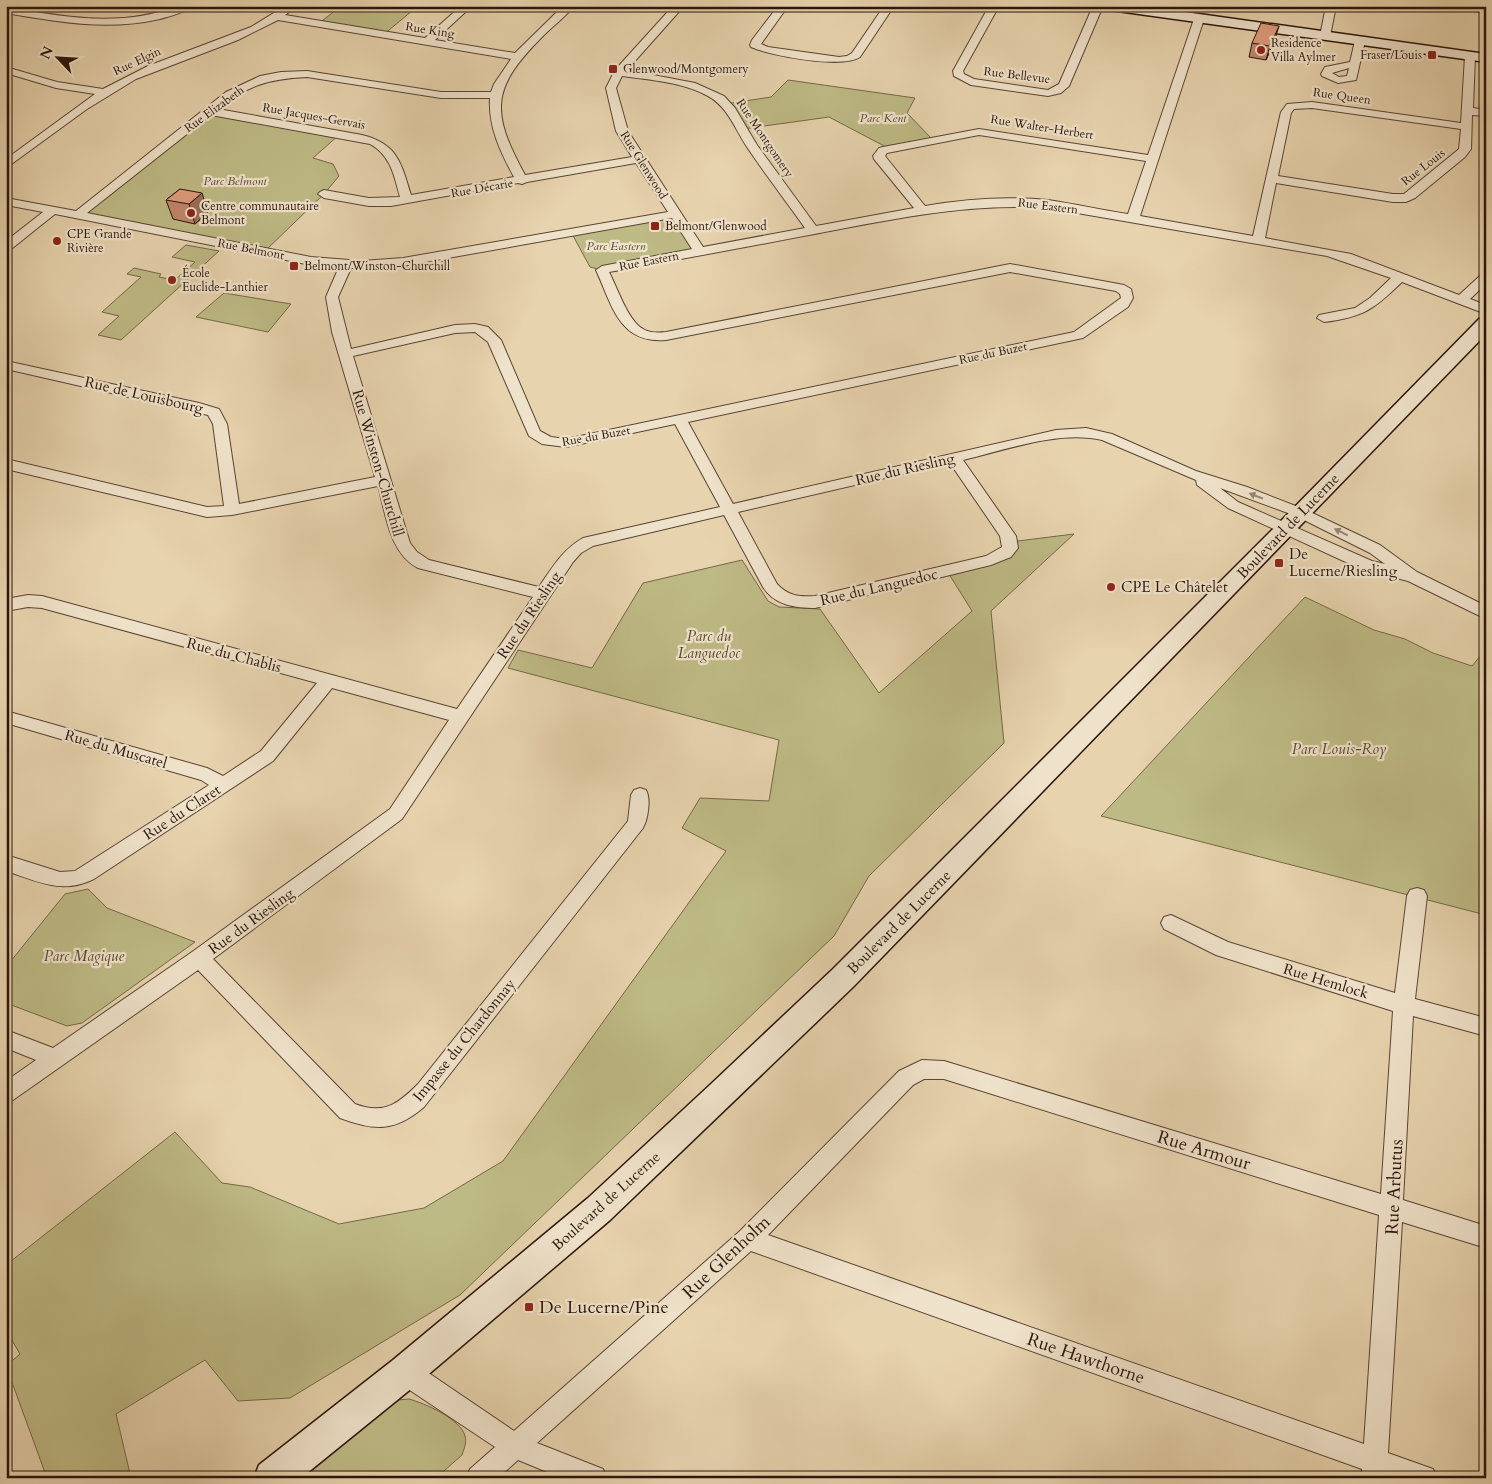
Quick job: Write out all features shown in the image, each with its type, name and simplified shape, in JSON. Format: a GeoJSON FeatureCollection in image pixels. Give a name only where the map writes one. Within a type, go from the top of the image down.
{"type":"FeatureCollection","features":[{"type":"Feature","properties":{"kind":"main road"},"geometry":{"type":"LineString","coordinates":[[1110,6],[1486,58]]}},
{"type":"Feature","properties":{"kind":"main road","name":"Boulevard de Lucerne"},"geometry":{"type":"LineString","coordinates":[[272,1478],[405,1372],[599,1209],[722,1094],[843,978],[1294,521],[1486,323]]}},
{"type":"Feature","properties":{"kind":"street"},"geometry":{"type":"LineString","coordinates":[[6,10],[86,23],[107,24],[153,18],[188,6]]}},
{"type":"Feature","properties":{"kind":"street","name":"Rue Elgin"},"geometry":{"type":"LineString","coordinates":[[6,165],[104,93],[139,74],[255,29],[278,17],[292,6]]}},
{"type":"Feature","properties":{"kind":"street"},"geometry":{"type":"LineString","coordinates":[[427,42],[467,6]]}},
{"type":"Feature","properties":{"kind":"street"},"geometry":{"type":"LineString","coordinates":[[522,181],[504,145],[500,132],[495,95],[505,75],[518,56],[569,6]]}},
{"type":"Feature","properties":{"kind":"street","name":"Rue Glenwood"},"geometry":{"type":"LineString","coordinates":[[679,6],[620,72],[612,83],[612,93],[618,120],[639,160],[700,252]]}},
{"type":"Feature","properties":{"kind":"street"},"geometry":{"type":"LineString","coordinates":[[784,6],[756,40],[755,45],[766,50],[839,60],[850,59],[856,55],[889,6]]}},
{"type":"Feature","properties":{"kind":"street","name":"Rue Bellevue"},"geometry":{"type":"LineString","coordinates":[[994,6],[958,71],[959,76],[971,82],[1048,92],[1057,91],[1064,86],[1098,6]]}},
{"type":"Feature","properties":{"kind":"street"},"geometry":{"type":"LineString","coordinates":[[1325,36],[1331,6]]}},
{"type":"Feature","properties":{"kind":"street"},"geometry":{"type":"LineString","coordinates":[[1459,6],[1486,10]]}},
{"type":"Feature","properties":{"kind":"street","name":"Rue King"},"geometry":{"type":"LineString","coordinates":[[278,17],[518,56]]}},
{"type":"Feature","properties":{"kind":"street"},"geometry":{"type":"LineString","coordinates":[[1133,218],[1199,19]]}},
{"type":"Feature","properties":{"kind":"street"},"geometry":{"type":"LineString","coordinates":[[1355,64],[1360,41]]}},
{"type":"Feature","properties":{"kind":"street","name":"Rue Louis"},"geometry":{"type":"LineString","coordinates":[[1272,178],[1393,198],[1406,198],[1464,152],[1470,56]]}},
{"type":"Feature","properties":{"kind":"street"},"geometry":{"type":"LineString","coordinates":[[6,70],[56,85],[104,93]]}},
{"type":"Feature","properties":{"kind":"street","name":"Rue Montgomery"},"geometry":{"type":"LineString","coordinates":[[620,72],[689,85],[707,91],[720,99],[732,112],[750,143],[812,230]]}},
{"type":"Feature","properties":{"kind":"street"},"geometry":{"type":"LineString","coordinates":[[6,80],[19,74]]}},
{"type":"Feature","properties":{"kind":"street","name":"Rue Elizabeth"},"geometry":{"type":"LineString","coordinates":[[78,215],[230,94],[264,78],[290,74],[324,76],[441,95],[495,95]]}},
{"type":"Feature","properties":{"kind":"street","name":"Rue Queen"},"geometry":{"type":"LineString","coordinates":[[1258,240],[1286,112],[1291,106],[1312,105],[1467,128]]}},
{"type":"Feature","properties":{"kind":"street","name":"Rue Jacques-Gervais"},"geometry":{"type":"LineString","coordinates":[[209,111],[362,138],[377,143],[392,155],[408,200]]}},
{"type":"Feature","properties":{"kind":"street"},"geometry":{"type":"LineString","coordinates":[[1468,111],[1486,113]]}},
{"type":"Feature","properties":{"kind":"street","name":"Rue Walter-Herbert"},"geometry":{"type":"LineString","coordinates":[[922,210],[880,159],[879,156],[883,150],[979,132],[1153,159]]}},
{"type":"Feature","properties":{"kind":"street","name":"Rue Décarie"},"geometry":{"type":"LineString","coordinates":[[324,194],[376,203],[408,200],[639,160]]}},
{"type":"Feature","properties":{"kind":"street","name":"Rue Belmont"},"geometry":{"type":"LineString","coordinates":[[6,201],[303,259],[346,264],[396,263],[432,258],[675,214]]}},
{"type":"Feature","properties":{"kind":"street","name":"Rue Eastern"},"geometry":{"type":"LineString","coordinates":[[602,270],[968,202],[1015,201],[1133,218],[1337,254],[1486,310]]}},
{"type":"Feature","properties":{"kind":"street"},"geometry":{"type":"LineString","coordinates":[[6,247],[54,210]]}},
{"type":"Feature","properties":{"kind":"street","name":"Rue Winston-Churchill"},"geometry":{"type":"LineString","coordinates":[[346,264],[332,297],[339,332],[402,543],[415,560],[544,594]]}},
{"type":"Feature","properties":{"kind":"street","name":"Rue du Buzet"},"geometry":{"type":"LineString","coordinates":[[346,354],[456,329],[475,328],[483,330],[494,340],[530,428],[540,438],[556,443],[566,443],[1078,335],[1123,304],[1127,298],[1126,292],[1110,285],[1010,268],[653,337],[640,333],[630,325],[602,270]]}},
{"type":"Feature","properties":{"kind":"street"},"geometry":{"type":"LineString","coordinates":[[1324,318],[1361,312],[1400,277]]}},
{"type":"Feature","properties":{"kind":"street"},"geometry":{"type":"LineString","coordinates":[[1462,300],[1486,277]]}},
{"type":"Feature","properties":{"kind":"street","name":"Rue de Louisbourg"},"geometry":{"type":"LineString","coordinates":[[6,365],[199,407],[214,412],[220,424],[232,510]]}},
{"type":"Feature","properties":{"kind":"street","name":"Rue du Languedoc"},"geometry":{"type":"LineString","coordinates":[[680,420],[776,593],[792,602],[815,602],[991,560],[1006,553],[1010,548],[1008,536],[954,458]]}},
{"type":"Feature","properties":{"kind":"street","name":"Rue du Riesling"},"geometry":{"type":"LineString","coordinates":[[6,1093],[199,958],[396,814],[567,558],[576,549],[588,542],[1056,434],[1086,432],[1118,441],[1191,474],[1242,490],[1294,521]]}},
{"type":"Feature","properties":{"kind":"street"},"geometry":{"type":"LineString","coordinates":[[6,464],[207,512],[232,510],[383,480]]}},
{"type":"Feature","properties":{"kind":"street","name":"Rue du Riesling"},"geometry":{"type":"LineString","coordinates":[[1191,474],[1233,505],[1294,521]]}},
{"type":"Feature","properties":{"kind":"street"},"geometry":{"type":"LineString","coordinates":[[1294,521],[1367,565],[1411,576],[1486,613]]}},
{"type":"Feature","properties":{"kind":"street","name":"Rue du Chablis"},"geometry":{"type":"LineString","coordinates":[[6,605],[28,601],[42,602],[461,717]]}},
{"type":"Feature","properties":{"kind":"street","name":"Rue du Claret"},"geometry":{"type":"LineString","coordinates":[[6,863],[60,880],[77,879],[224,785],[275,748],[328,681]]}},
{"type":"Feature","properties":{"kind":"street","name":"Rue du Muscatel"},"geometry":{"type":"LineString","coordinates":[[6,716],[207,775],[224,785]]}},
{"type":"Feature","properties":{"kind":"street","name":"Impasse du Chardonnay"},"geometry":{"type":"LineString","coordinates":[[199,958],[348,1111],[362,1117],[389,1118],[402,1112],[425,1091],[637,823],[640,796]]}},
{"type":"Feature","properties":{"kind":"street","name":"Rue Arbutus"},"geometry":{"type":"LineString","coordinates":[[1375,1469],[1404,1005],[1417,896]]}},
{"type":"Feature","properties":{"kind":"street","name":"Rue Hemlock"},"geometry":{"type":"LineString","coordinates":[[1171,923],[1223,950],[1404,1005],[1486,1027]]}},
{"type":"Feature","properties":{"kind":"street"},"geometry":{"type":"LineString","coordinates":[[6,1040],[54,1058]]}},
{"type":"Feature","properties":{"kind":"street","name":"Rue Armour"},"geometry":{"type":"LineString","coordinates":[[922,1069],[944,1070],[1486,1238]]}},
{"type":"Feature","properties":{"kind":"street","name":"Rue Glenholm"},"geometry":{"type":"LineString","coordinates":[[479,1478],[748,1239],[906,1078],[922,1069]]}},
{"type":"Feature","properties":{"kind":"street","name":"Rue Hawthorne"},"geometry":{"type":"LineString","coordinates":[[748,1239],[1375,1469],[1424,1478]]}},
{"type":"Feature","properties":{"kind":"street"},"geometry":{"type":"LineString","coordinates":[[405,1372],[515,1446],[594,1478]]}},
{"type":"Feature","properties":{"kind":"green space"},"geometry":{"type":"Polygon","coordinates":[[[341,6],[418,6],[383,35],[318,24],[341,6]]]}},
{"type":"Feature","properties":{"kind":"green space","name":"Parc Kent"},"geometry":{"type":"Polygon","coordinates":[[[788,80],[915,98],[907,113],[933,140],[888,148],[829,117],[743,129],[725,104],[771,97],[788,80]]]}},
{"type":"Feature","properties":{"kind":"green space","name":"Parc Belmont"},"geometry":{"type":"Polygon","coordinates":[[[209,111],[340,134],[313,158],[333,164],[339,176],[324,194],[264,252],[78,215],[209,111]]]}},
{"type":"Feature","properties":{"kind":"green space","name":"Parc Eastern"},"geometry":{"type":"Polygon","coordinates":[[[675,214],[700,252],[602,270],[590,267],[571,232],[675,214]]]}},
{"type":"Feature","properties":{"kind":"green space"},"geometry":{"type":"Polygon","coordinates":[[[186,245],[219,251],[121,340],[98,335],[119,316],[102,312],[141,277],[127,274],[134,268],[161,274],[159,277],[175,280],[195,262],[172,257],[186,245]]]}},
{"type":"Feature","properties":{"kind":"green space"},"geometry":{"type":"Polygon","coordinates":[[[224,293],[291,304],[268,332],[196,317],[224,293]]]}},
{"type":"Feature","properties":{"kind":"green space","name":"Parc du Languedoc"},"geometry":{"type":"Polygon","coordinates":[[[1074,534],[991,611],[1004,743],[869,876],[834,936],[460,1295],[290,1398],[238,1401],[205,1360],[116,1414],[131,1478],[47,1478],[6,1366],[20,1354],[6,1330],[6,1265],[175,1132],[222,1183],[250,1187],[339,1224],[424,1208],[503,1161],[726,851],[682,828],[700,798],[769,801],[779,740],[508,668],[518,650],[592,668],[643,583],[742,560],[768,601],[779,607],[820,609],[879,693],[972,611],[947,571],[991,560],[1010,542],[1074,534]]]}},
{"type":"Feature","properties":{"kind":"green space","name":"Parc Louis-Roy"},"geometry":{"type":"Polygon","coordinates":[[[1305,597],[1374,630],[1405,639],[1433,653],[1472,666],[1486,649],[1486,915],[1101,816],[1305,597]]]}},
{"type":"Feature","properties":{"kind":"green space","name":"Parc Magique"},"geometry":{"type":"Polygon","coordinates":[[[88,889],[107,908],[195,942],[82,1023],[67,1026],[6,1003],[6,967],[65,894],[88,889]]]}},
{"type":"Feature","properties":{"kind":"green space"},"geometry":{"type":"Polygon","coordinates":[[[409,1399],[424,1404],[449,1418],[457,1424],[466,1438],[462,1455],[436,1478],[279,1478],[385,1401],[409,1399]]]}},
{"type":"Feature","properties":{"kind":"building"},"geometry":{"type":"Polygon","coordinates":[[[1261,23],[1279,26],[1270,46],[1252,43],[1261,23]]]}},
{"type":"Feature","properties":{"kind":"building"},"geometry":{"type":"Polygon","coordinates":[[[180,189],[202,193],[189,204],[166,200],[180,189]]]}},
{"type":"Feature","properties":{"kind":"place","name":"Residence Villa Aylmer"},"geometry":{"type":"Point","coordinates":[1261,50]}},
{"type":"Feature","properties":{"kind":"place","name":"Fraser/Louis"},"geometry":{"type":"Point","coordinates":[1432,55]}},
{"type":"Feature","properties":{"kind":"place","name":"Glenwood/Montgomery"},"geometry":{"type":"Point","coordinates":[613,69]}},
{"type":"Feature","properties":{"kind":"place","name":"Centre communautaire Belmont"},"geometry":{"type":"Point","coordinates":[191,213]}},
{"type":"Feature","properties":{"kind":"place","name":"Belmont/Glenwood"},"geometry":{"type":"Point","coordinates":[655,226]}},
{"type":"Feature","properties":{"kind":"place","name":"CPE Grande Rivière"},"geometry":{"type":"Point","coordinates":[57,241]}},
{"type":"Feature","properties":{"kind":"place","name":"Belmont/Winston-Churchill"},"geometry":{"type":"Point","coordinates":[294,266]}},
{"type":"Feature","properties":{"kind":"place","name":"École Euclide-Lanthier"},"geometry":{"type":"Point","coordinates":[172,280]}},
{"type":"Feature","properties":{"kind":"place","name":"De Lucerne/Riesling"},"geometry":{"type":"Point","coordinates":[1279,563]}},
{"type":"Feature","properties":{"kind":"place","name":"CPE Le Châtelet"},"geometry":{"type":"Point","coordinates":[1111,587]}},
{"type":"Feature","properties":{"kind":"place","name":"De Lucerne/Pine"},"geometry":{"type":"Point","coordinates":[529,1307]}}]}
